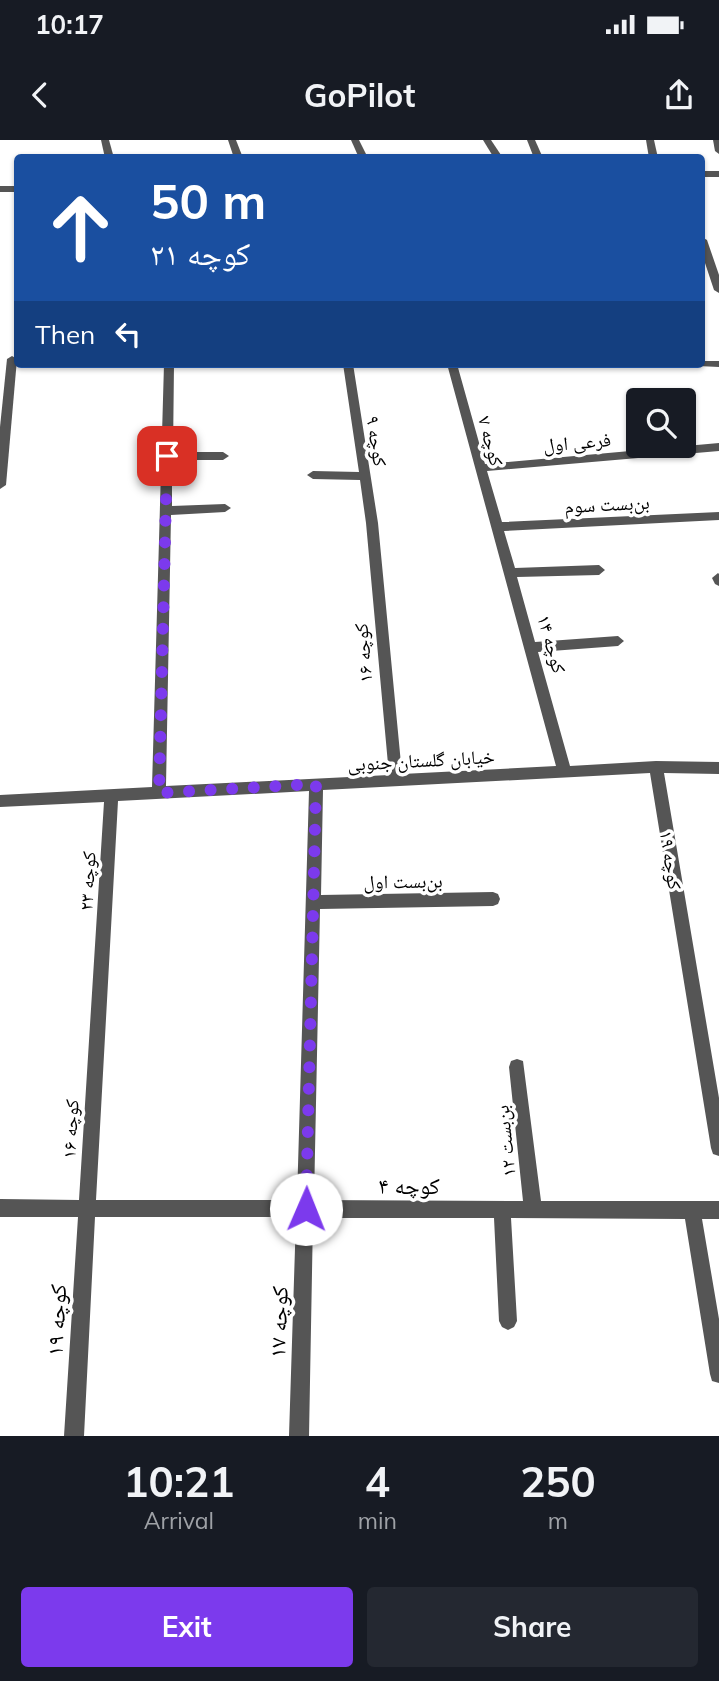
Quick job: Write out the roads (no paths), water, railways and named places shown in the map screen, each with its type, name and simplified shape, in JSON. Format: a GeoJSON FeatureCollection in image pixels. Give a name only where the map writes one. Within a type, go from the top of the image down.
{"type":"FeatureCollection","features":[{"type":"Feature","properties":{"kind":"street"},"geometry":{"type":"LineString","coordinates":[[717,140],[719,151]]}},
{"type":"Feature","properties":{"kind":"street"},"geometry":{"type":"LineString","coordinates":[[710,263],[719,290]]}},
{"type":"Feature","properties":{"kind":"street"},"geometry":{"type":"LineString","coordinates":[[0,485],[10,359]]}},
{"type":"Feature","properties":{"kind":"street"},"geometry":{"type":"LineString","coordinates":[[159,793],[169,368]]}},
{"type":"Feature","properties":{"kind":"street","name":"کوچه ۹"},"geometry":{"type":"LineString","coordinates":[[349,368],[372,523]]}},
{"type":"Feature","properties":{"kind":"street","name":"کوچه ۷"},"geometry":{"type":"LineString","coordinates":[[453,368],[497,527]]}},
{"type":"Feature","properties":{"kind":"street","name":"فرعی اول"},"geometry":{"type":"LineString","coordinates":[[481,468],[719,447]]}},
{"type":"Feature","properties":{"kind":"street"},"geometry":{"type":"LineString","coordinates":[[167,456],[223,456]]}},
{"type":"Feature","properties":{"kind":"street"},"geometry":{"type":"LineString","coordinates":[[313,475],[365,476]]}},
{"type":"Feature","properties":{"kind":"street"},"geometry":{"type":"LineString","coordinates":[[166,511],[225,508]]}},
{"type":"Feature","properties":{"kind":"street","name":"بن‌بست سوم"},"geometry":{"type":"LineString","coordinates":[[497,527],[719,516]]}},
{"type":"Feature","properties":{"kind":"street","name":"کوچه ۱۶"},"geometry":{"type":"LineString","coordinates":[[372,523],[396,780]]}},
{"type":"Feature","properties":{"kind":"street","name":"کوچه ۱۴"},"geometry":{"type":"LineString","coordinates":[[497,527],[565,772]]}},
{"type":"Feature","properties":{"kind":"street"},"geometry":{"type":"LineString","coordinates":[[510,573],[599,570]]}},
{"type":"Feature","properties":{"kind":"street"},"geometry":{"type":"LineString","coordinates":[[531,647],[618,640]]}},
{"type":"Feature","properties":{"kind":"street","name":"خیابان گلستان جنوبی"},"geometry":{"type":"LineString","coordinates":[[0,801],[656,767],[719,768]]}},
{"type":"Feature","properties":{"kind":"street","name":"کوچه ۱۹"},"geometry":{"type":"LineString","coordinates":[[656,767],[719,1149]]}},
{"type":"Feature","properties":{"kind":"street"},"geometry":{"type":"LineString","coordinates":[[306,1209],[316,784]]}},
{"type":"Feature","properties":{"kind":"street","name":"کوچه ۲۳"},"geometry":{"type":"LineString","coordinates":[[101,968],[111,795]]}},
{"type":"Feature","properties":{"kind":"street","name":"بن‌بست اول"},"geometry":{"type":"LineString","coordinates":[[313,902],[494,899]]}},
{"type":"Feature","properties":{"kind":"street","name":"کوچه ۱۶"},"geometry":{"type":"LineString","coordinates":[[87,1208],[101,968]]}},
{"type":"Feature","properties":{"kind":"street","name":"بن‌بست ۱۲"},"geometry":{"type":"LineString","coordinates":[[517,1067],[533,1209]]}},
{"type":"Feature","properties":{"kind":"street","name":"کوچه ۴"},"geometry":{"type":"LineString","coordinates":[[0,1208],[719,1210]]}},
{"type":"Feature","properties":{"kind":"street","name":"کوچه ۱۹"},"geometry":{"type":"LineString","coordinates":[[74,1436],[87,1208]]}},
{"type":"Feature","properties":{"kind":"street","name":"کوچه ۱۷"},"geometry":{"type":"LineString","coordinates":[[299,1436],[306,1209]]}},
{"type":"Feature","properties":{"kind":"street"},"geometry":{"type":"LineString","coordinates":[[502,1209],[508,1321]]}},
{"type":"Feature","properties":{"kind":"street"},"geometry":{"type":"LineString","coordinates":[[692,1210],[719,1374]]}}]}
